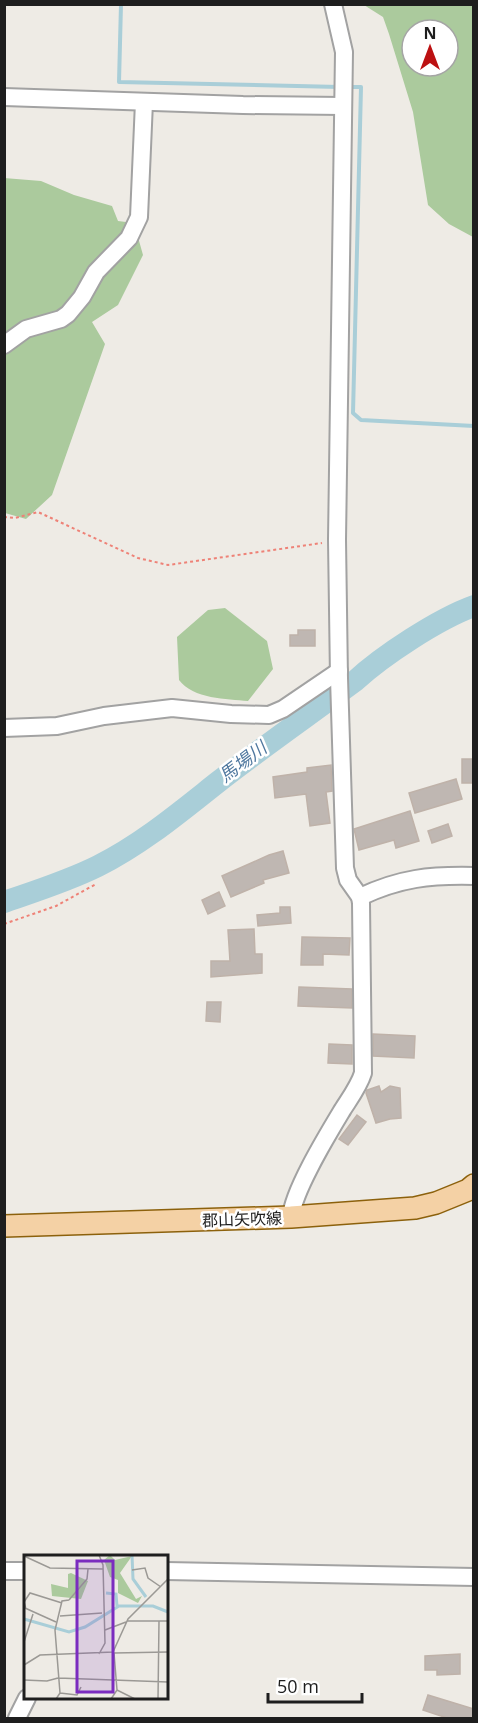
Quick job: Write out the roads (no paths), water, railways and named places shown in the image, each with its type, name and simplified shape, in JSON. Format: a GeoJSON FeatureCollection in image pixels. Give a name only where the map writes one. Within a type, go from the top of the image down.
{"type":"FeatureCollection","features":[{"type":"Feature","properties":{"kind":"main road","name":"郡山矢吹線"},"geometry":{"type":"LineString","coordinates":[[4,1226],[291,1217],[415,1208],[436,1203],[473,1187]]}},
{"type":"Feature","properties":{"kind":"street"},"geometry":{"type":"LineString","coordinates":[[291,1217],[295,1196],[361,1081],[363,1073],[360,897],[348,880],[345,868],[339,674],[337,540],[344,52],[333,4]]}},
{"type":"Feature","properties":{"kind":"street"},"geometry":{"type":"LineString","coordinates":[[4,97],[343,106]]}},
{"type":"Feature","properties":{"kind":"street"},"geometry":{"type":"LineString","coordinates":[[4,345],[26,329],[61,319],[68,314],[82,297],[96,272],[129,238],[139,217],[144,102]]}},
{"type":"Feature","properties":{"kind":"street"},"geometry":{"type":"LineString","coordinates":[[4,728],[57,726],[104,716],[172,708],[269,715],[283,709],[339,674]]}},
{"type":"Feature","properties":{"kind":"street"},"geometry":{"type":"LineString","coordinates":[[360,897],[385,885],[415,878],[432,875],[474,876]]}},
{"type":"Feature","properties":{"kind":"street"},"geometry":{"type":"LineString","coordinates":[[4,1571],[24,1571]]}},
{"type":"Feature","properties":{"kind":"street"},"geometry":{"type":"LineString","coordinates":[[168,1571],[474,1577]]}},
{"type":"Feature","properties":{"kind":"street"},"geometry":{"type":"LineString","coordinates":[[17,1719],[27,1699]]}},
{"type":"Feature","properties":{"kind":"waterway"},"geometry":{"type":"LineString","coordinates":[[121,4],[119,82],[340,87]]}},
{"type":"Feature","properties":{"kind":"waterway"},"geometry":{"type":"LineString","coordinates":[[348,87],[361,87],[353,413],[361,420],[474,426]]}},
{"type":"Feature","properties":{"kind":"waterway","name":"馬場川"},"geometry":{"type":"LineString","coordinates":[[4,902],[52,886],[98,866],[130,848],[395,650],[444,620],[474,606]]}}]}
